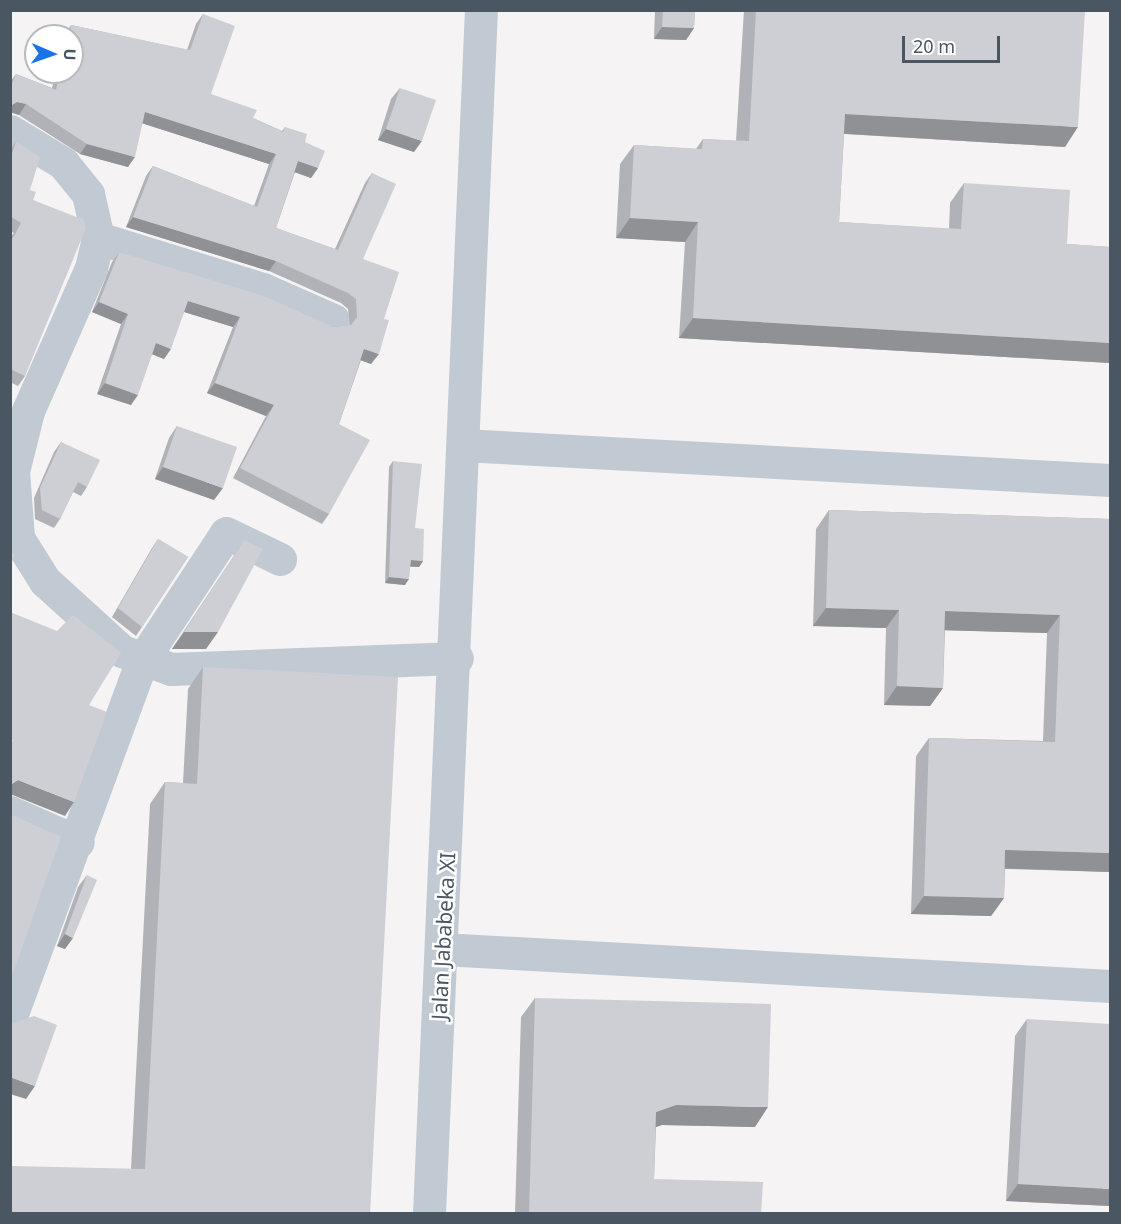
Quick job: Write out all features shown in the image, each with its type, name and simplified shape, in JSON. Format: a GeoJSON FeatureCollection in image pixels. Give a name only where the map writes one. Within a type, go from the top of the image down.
{"type":"FeatureCollection","features":[{"type":"Feature","properties":{"kind":"street","name":"Jalan Jababeka XI"},"geometry":{"type":"LineString","coordinates":[[429,1214],[457,658],[463,445],[481,10]]}},
{"type":"Feature","properties":{"kind":"street"},"geometry":{"type":"LineString","coordinates":[[10,131],[69,171],[88,194],[98,238],[90,268],[19,408],[13,471],[18,538],[45,581],[100,635],[141,662],[212,671],[457,658]]}},
{"type":"Feature","properties":{"kind":"street"},"geometry":{"type":"LineString","coordinates":[[98,238],[263,289],[333,320]]}},
{"type":"Feature","properties":{"kind":"street"},"geometry":{"type":"LineString","coordinates":[[463,445],[1110,480]]}},
{"type":"Feature","properties":{"kind":"street"},"geometry":{"type":"LineString","coordinates":[[10,1019],[22,958],[78,842],[141,662],[226,533],[280,559]]}},
{"type":"Feature","properties":{"kind":"street"},"geometry":{"type":"LineString","coordinates":[[10,813],[78,842]]}},
{"type":"Feature","properties":{"kind":"street"},"geometry":{"type":"LineString","coordinates":[[442,949],[1110,986]]}},
{"type":"Feature","properties":{"kind":"building"},"geometry":{"type":"Polygon","coordinates":[[[663,10],[695,10],[694,28],[662,27],[663,10]]]}},
{"type":"Feature","properties":{"kind":"building"},"geometry":{"type":"Polygon","coordinates":[[[756,10],[1085,10],[1078,127],[845,114],[839,222],[961,229],[964,183],[1070,190],[1067,244],[1110,247],[1110,343],[693,318],[698,222],[630,218],[634,145],[702,149],[703,139],[749,141],[756,10]]]}},
{"type":"Feature","properties":{"kind":"building"},"geometry":{"type":"Polygon","coordinates":[[[203,14],[235,26],[211,94],[257,110],[253,118],[283,132],[285,127],[307,134],[305,142],[325,151],[318,168],[298,161],[276,228],[338,250],[372,173],[396,184],[363,259],[399,272],[384,319],[389,320],[379,354],[364,349],[339,424],[370,440],[329,514],[240,468],[274,405],[215,383],[240,317],[188,301],[171,349],[156,343],[138,395],[105,383],[128,314],[99,302],[119,252],[264,296],[333,327],[351,325],[357,317],[356,299],[348,293],[276,261],[133,217],[153,166],[257,207],[276,154],[145,112],[135,157],[87,144],[26,104],[17,102],[10,106],[10,88],[16,74],[24,77],[24,84],[41,84],[56,90],[57,84],[84,84],[84,28],[190,50],[203,14]]]}},
{"type":"Feature","properties":{"kind":"building"},"geometry":{"type":"Polygon","coordinates":[[[400,88],[436,100],[422,141],[386,129],[400,88]]]}},
{"type":"Feature","properties":{"kind":"building"},"geometry":{"type":"Polygon","coordinates":[[[16,142],[40,157],[30,190],[36,192],[33,200],[84,220],[86,228],[25,376],[10,369],[10,237],[13,238],[21,223],[10,216],[10,159],[16,142]]]}},
{"type":"Feature","properties":{"kind":"building"},"geometry":{"type":"Polygon","coordinates":[[[177,426],[237,447],[223,488],[163,467],[177,426]]]}},
{"type":"Feature","properties":{"kind":"building"},"geometry":{"type":"Polygon","coordinates":[[[61,442],[100,460],[87,487],[78,482],[60,519],[42,510],[40,488],[61,442]]]}},
{"type":"Feature","properties":{"kind":"building"},"geometry":{"type":"Polygon","coordinates":[[[393,461],[422,464],[415,528],[424,529],[423,561],[411,560],[409,579],[389,577],[393,461]]]}},
{"type":"Feature","properties":{"kind":"building"},"geometry":{"type":"Polygon","coordinates":[[[829,510],[1110,519],[1110,853],[1005,850],[1004,898],[924,896],[929,738],[1055,742],[1060,615],[945,611],[943,688],[897,686],[899,610],[826,608],[829,510]]]}},
{"type":"Feature","properties":{"kind":"building"},"geometry":{"type":"Polygon","coordinates":[[[158,539],[188,557],[142,627],[118,608],[158,539]]]}},
{"type":"Feature","properties":{"kind":"building"},"geometry":{"type":"Polygon","coordinates":[[[244,540],[263,549],[218,632],[184,632],[244,540]]]}},
{"type":"Feature","properties":{"kind":"building"},"geometry":{"type":"Polygon","coordinates":[[[10,552],[15,554],[10,568],[10,552]]]}},
{"type":"Feature","properties":{"kind":"building"},"geometry":{"type":"Polygon","coordinates":[[[10,612],[57,631],[73,615],[121,653],[89,705],[107,712],[74,802],[18,780],[10,785],[10,745],[13,740],[10,739],[10,612]]]}},
{"type":"Feature","properties":{"kind":"building"},"geometry":{"type":"Polygon","coordinates":[[[203,667],[398,677],[370,1214],[10,1214],[10,1166],[145,1169],[165,782],[197,784],[203,667]]]}},
{"type":"Feature","properties":{"kind":"building"},"geometry":{"type":"Polygon","coordinates":[[[10,814],[61,837],[10,982],[10,814]]]}},
{"type":"Feature","properties":{"kind":"building"},"geometry":{"type":"Polygon","coordinates":[[[87,875],[97,880],[73,938],[65,934],[87,875]]]}},
{"type":"Feature","properties":{"kind":"building"},"geometry":{"type":"Polygon","coordinates":[[[535,998],[771,1004],[768,1107],[676,1105],[656,1112],[654,1179],[763,1182],[761,1214],[529,1214],[535,998]]]}},
{"type":"Feature","properties":{"kind":"building"},"geometry":{"type":"Polygon","coordinates":[[[34,1016],[57,1025],[35,1086],[10,1077],[10,1020],[14,1023],[34,1016]]]}},
{"type":"Feature","properties":{"kind":"building"},"geometry":{"type":"Polygon","coordinates":[[[1027,1019],[1110,1024],[1110,1189],[1018,1184],[1027,1019]]]}}]}
